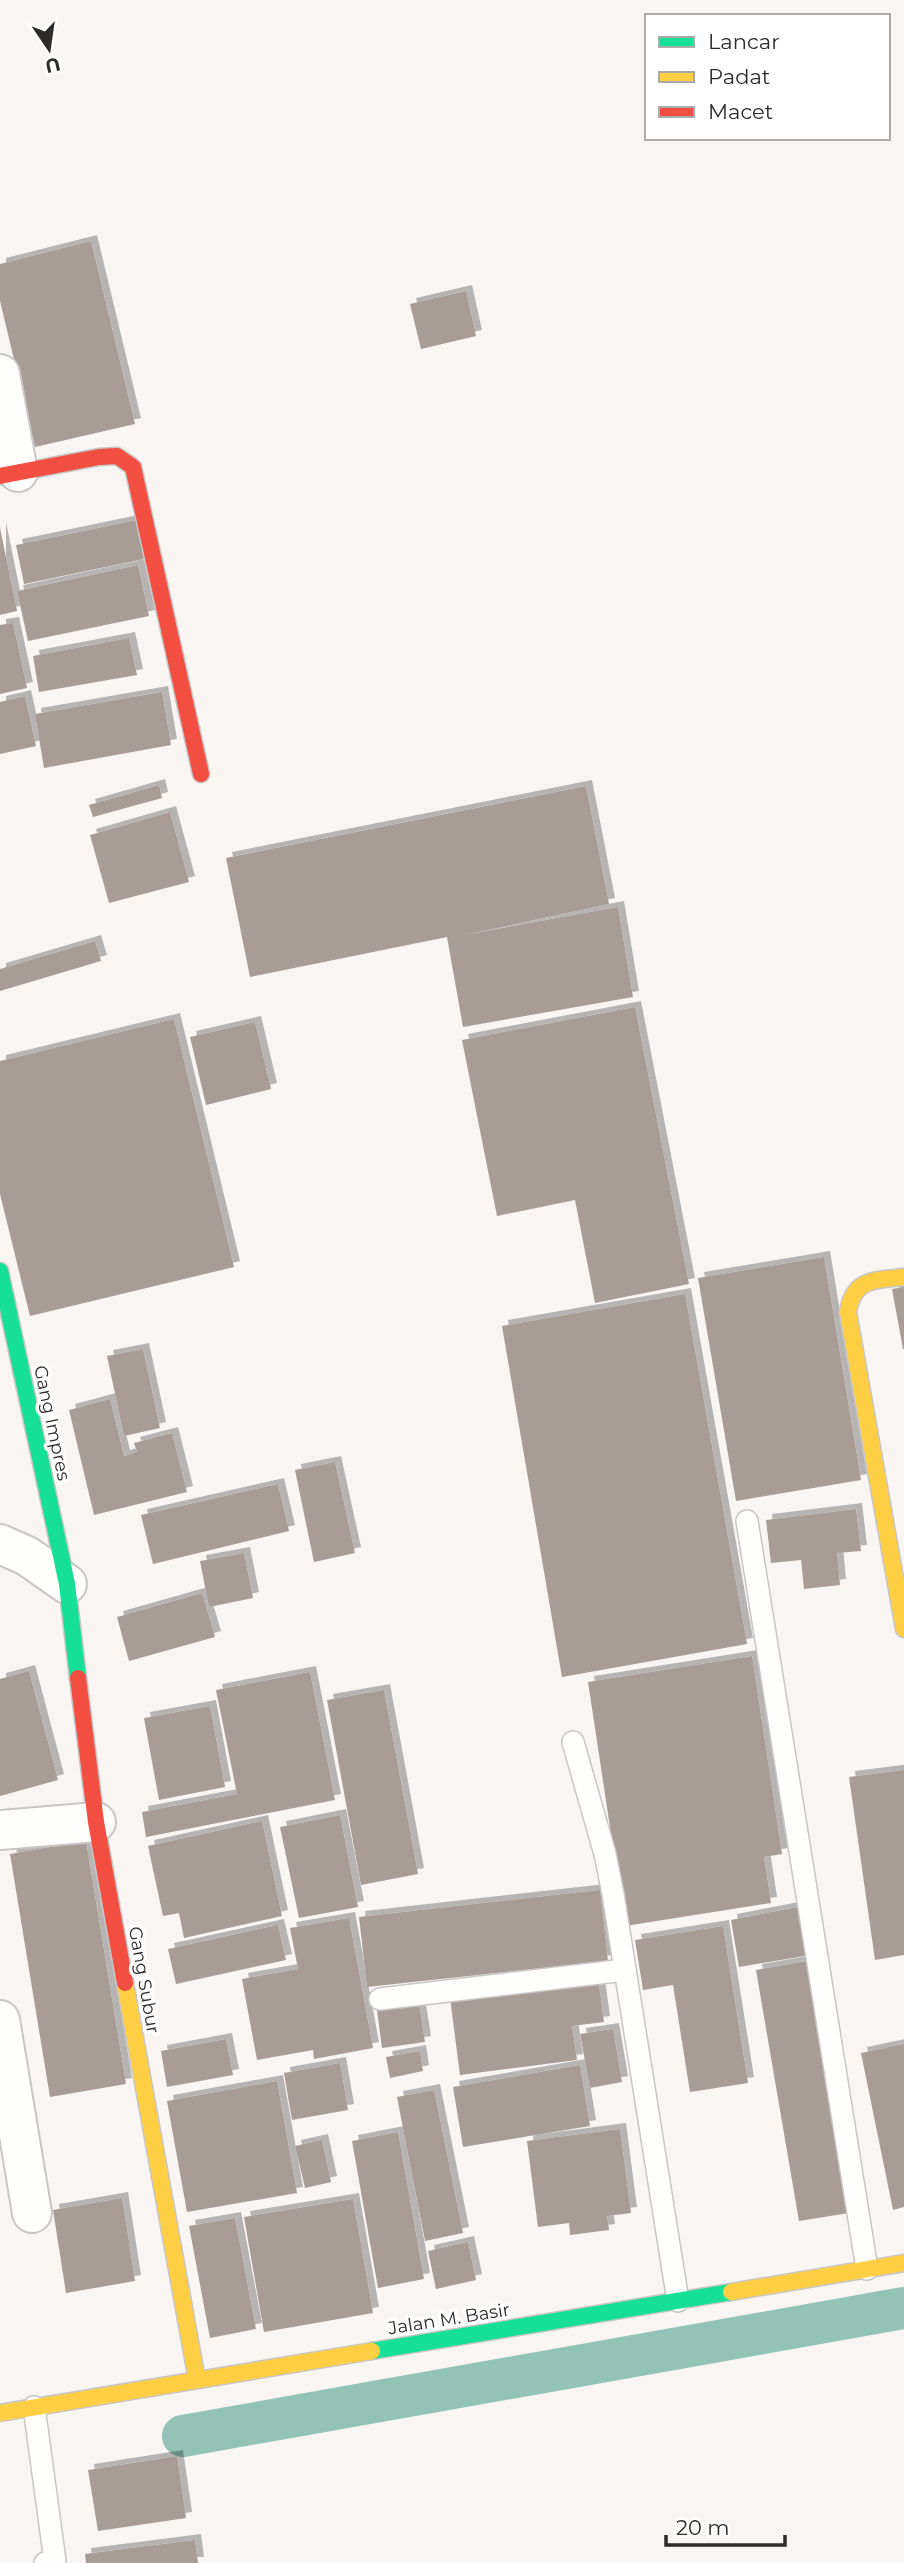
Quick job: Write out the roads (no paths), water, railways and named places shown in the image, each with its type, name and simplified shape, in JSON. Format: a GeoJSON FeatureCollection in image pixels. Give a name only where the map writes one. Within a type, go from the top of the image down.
{"type":"FeatureCollection","features":[{"type":"Feature","properties":{"kind":"street"},"geometry":{"type":"LineString","coordinates":[[0,374],[9,474],[99,457],[117,456],[133,467],[201,774]]}},
{"type":"Feature","properties":{"kind":"street","name":"Gang Impres"},"geometry":{"type":"LineString","coordinates":[[0,1271],[67,1584]]}},
{"type":"Feature","properties":{"kind":"street"},"geometry":{"type":"LineString","coordinates":[[904,1277],[863,1283],[851,1294],[848,1312],[904,1629]]}},
{"type":"Feature","properties":{"kind":"street"},"geometry":{"type":"LineString","coordinates":[[0,1544],[27,1556],[67,1584]]}},
{"type":"Feature","properties":{"kind":"street","name":"Gang Subur"},"geometry":{"type":"LineString","coordinates":[[67,1584],[96,1822],[197,2380]]}},
{"type":"Feature","properties":{"kind":"street"},"geometry":{"type":"LineString","coordinates":[[0,1830],[96,1822]]}},
{"type":"Feature","properties":{"kind":"street"},"geometry":{"type":"LineString","coordinates":[[0,2020],[32,2213]]}},
{"type":"Feature","properties":{"kind":"street","name":"Jalan M. Basir"},"geometry":{"type":"LineString","coordinates":[[0,2413],[904,2263]]}},
{"type":"Feature","properties":{"kind":"lane"},"geometry":{"type":"LineString","coordinates":[[747,1521],[867,2269]]}},
{"type":"Feature","properties":{"kind":"lane"},"geometry":{"type":"LineString","coordinates":[[573,1742],[605,1854],[678,2301]]}},
{"type":"Feature","properties":{"kind":"lane"},"geometry":{"type":"LineString","coordinates":[[380,1999],[625,1970]]}},
{"type":"Feature","properties":{"kind":"lane"},"geometry":{"type":"LineString","coordinates":[[34,2407],[55,2561],[45,2563]]}},
{"type":"Feature","properties":{"kind":"waterway"},"geometry":{"type":"LineString","coordinates":[[183,2436],[904,2308]]}}]}
